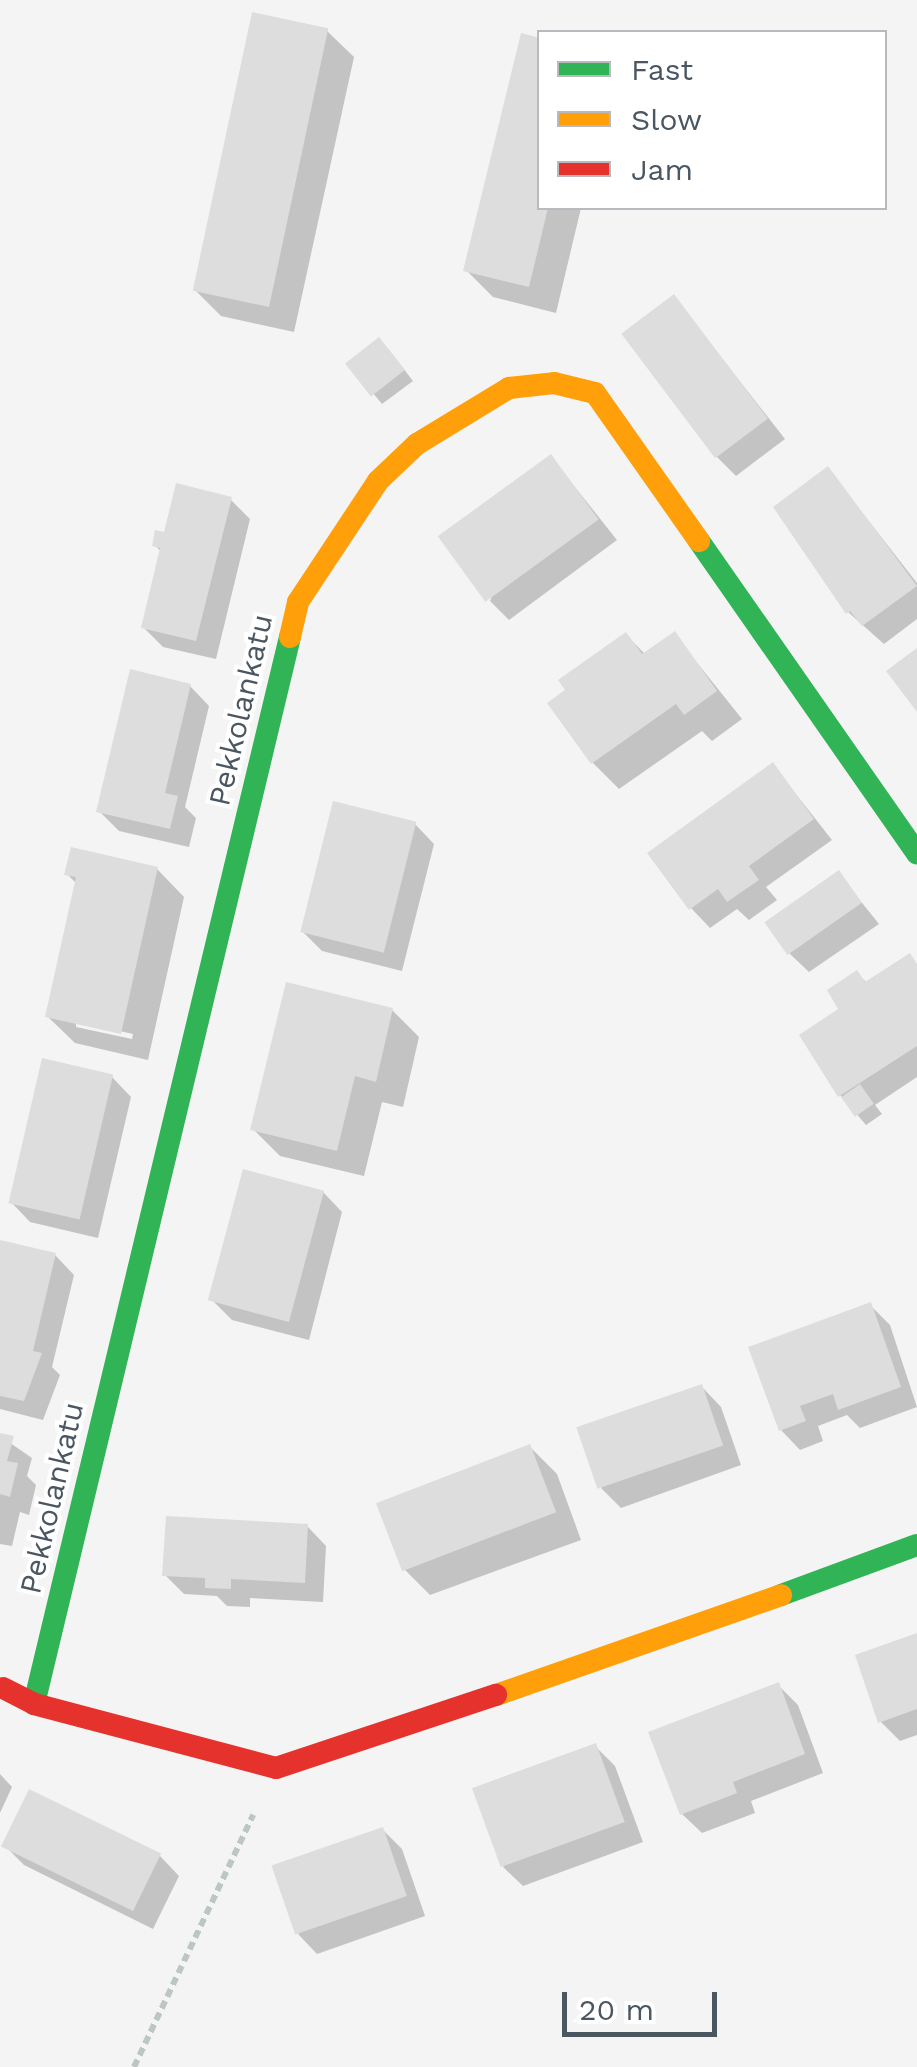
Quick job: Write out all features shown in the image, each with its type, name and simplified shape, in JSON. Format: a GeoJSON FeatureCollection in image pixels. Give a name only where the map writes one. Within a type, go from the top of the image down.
{"type":"FeatureCollection","features":[{"type":"Feature","properties":{"kind":"street","name":"Pekkolankatu"},"geometry":{"type":"LineString","coordinates":[[34,1704],[298,602],[378,481],[417,444],[509,388],[554,382],[595,393],[917,853]]}},
{"type":"Feature","properties":{"kind":"street"},"geometry":{"type":"LineString","coordinates":[[0,1686],[34,1704],[276,1768],[661,1640],[917,1545]]}},
{"type":"Feature","properties":{"kind":"path"},"geometry":{"type":"LineString","coordinates":[[134,2067],[276,1768]]}},
{"type":"Feature","properties":{"kind":"building"},"geometry":{"type":"Polygon","coordinates":[[[252,12],[328,28],[269,307],[193,291],[252,12]]]}},
{"type":"Feature","properties":{"kind":"building"},"geometry":{"type":"Polygon","coordinates":[[[521,33],[537,37],[537,210],[548,210],[529,287],[463,271],[521,33]]]}},
{"type":"Feature","properties":{"kind":"building"},"geometry":{"type":"Polygon","coordinates":[[[674,294],[768,419],[715,458],[621,334],[674,294]]]}},
{"type":"Feature","properties":{"kind":"building"},"geometry":{"type":"Polygon","coordinates":[[[379,337],[405,370],[371,397],[345,363],[379,337]]]}},
{"type":"Feature","properties":{"kind":"building"},"geometry":{"type":"Polygon","coordinates":[[[551,454],[599,520],[485,602],[438,536],[551,454]]]}},
{"type":"Feature","properties":{"kind":"building"},"geometry":{"type":"Polygon","coordinates":[[[828,466],[917,586],[862,626],[850,611],[846,614],[773,507],[828,466]]]}},
{"type":"Feature","properties":{"kind":"building"},"geometry":{"type":"Polygon","coordinates":[[[176,483],[232,497],[196,641],[141,628],[160,548],[152,546],[155,530],[164,532],[176,483]]]}},
{"type":"Feature","properties":{"kind":"building"},"geometry":{"type":"Polygon","coordinates":[[[675,631],[717,691],[684,715],[676,704],[591,764],[547,703],[565,690],[558,680],[626,632],[642,654],[675,631]]]}},
{"type":"Feature","properties":{"kind":"building"},"geometry":{"type":"Polygon","coordinates":[[[917,648],[917,712],[886,671],[917,648]]]}},
{"type":"Feature","properties":{"kind":"building"},"geometry":{"type":"Polygon","coordinates":[[[130,669],[191,684],[165,793],[178,796],[170,829],[96,812],[130,669]]]}},
{"type":"Feature","properties":{"kind":"building"},"geometry":{"type":"Polygon","coordinates":[[[773,762],[814,819],[749,866],[759,880],[727,902],[718,889],[689,910],[647,853],[773,762]]]}},
{"type":"Feature","properties":{"kind":"building"},"geometry":{"type":"Polygon","coordinates":[[[333,801],[416,822],[384,953],[300,932],[333,801]]]}},
{"type":"Feature","properties":{"kind":"building"},"geometry":{"type":"Polygon","coordinates":[[[71,847],[158,867],[121,1034],[45,1017],[76,877],[64,875],[71,847]]]}},
{"type":"Feature","properties":{"kind":"building"},"geometry":{"type":"Polygon","coordinates":[[[839,870],[862,903],[787,955],[764,922],[839,870]]]}},
{"type":"Feature","properties":{"kind":"building"},"geometry":{"type":"Polygon","coordinates":[[[910,953],[917,964],[917,1046],[838,1097],[799,1035],[838,1009],[827,990],[857,970],[865,982],[910,953]]]}},
{"type":"Feature","properties":{"kind":"building"},"geometry":{"type":"Polygon","coordinates":[[[286,982],[393,1008],[376,1082],[355,1076],[337,1151],[250,1130],[286,982]]]}},
{"type":"Feature","properties":{"kind":"building"},"geometry":{"type":"Polygon","coordinates":[[[42,1058],[113,1074],[80,1220],[8,1203],[42,1058]]]}},
{"type":"Feature","properties":{"kind":"building"},"geometry":{"type":"Polygon","coordinates":[[[860,1084],[874,1104],[855,1117],[841,1097],[860,1084]]]}},
{"type":"Feature","properties":{"kind":"building"},"geometry":{"type":"Polygon","coordinates":[[[243,1169],[324,1191],[289,1322],[208,1300],[243,1169]]]}},
{"type":"Feature","properties":{"kind":"building"},"geometry":{"type":"Polygon","coordinates":[[[0,1240],[56,1253],[33,1351],[42,1353],[24,1401],[0,1396],[0,1240]]]}},
{"type":"Feature","properties":{"kind":"building"},"geometry":{"type":"Polygon","coordinates":[[[871,1302],[901,1387],[838,1410],[833,1394],[800,1406],[806,1421],[779,1431],[748,1347],[871,1302]]]}},
{"type":"Feature","properties":{"kind":"building"},"geometry":{"type":"Polygon","coordinates":[[[702,1384],[723,1445],[597,1489],[576,1427],[702,1384]]]}},
{"type":"Feature","properties":{"kind":"building"},"geometry":{"type":"Polygon","coordinates":[[[0,1433],[14,1436],[7,1461],[18,1463],[10,1497],[0,1494],[0,1433]]]}},
{"type":"Feature","properties":{"kind":"building"},"geometry":{"type":"Polygon","coordinates":[[[530,1444],[556,1512],[402,1571],[376,1503],[530,1444]]]}},
{"type":"Feature","properties":{"kind":"building"},"geometry":{"type":"Polygon","coordinates":[[[166,1516],[308,1524],[305,1583],[231,1579],[231,1589],[205,1588],[205,1578],[162,1576],[166,1516]]]}},
{"type":"Feature","properties":{"kind":"building"},"geometry":{"type":"Polygon","coordinates":[[[917,1633],[917,1709],[878,1723],[855,1655],[917,1633]]]}},
{"type":"Feature","properties":{"kind":"building"},"geometry":{"type":"Polygon","coordinates":[[[779,1682],[805,1754],[733,1782],[737,1793],[680,1815],[648,1732],[779,1682]]]}},
{"type":"Feature","properties":{"kind":"building"},"geometry":{"type":"Polygon","coordinates":[[[596,1743],[625,1822],[501,1867],[472,1788],[596,1743]]]}},
{"type":"Feature","properties":{"kind":"building"},"geometry":{"type":"Polygon","coordinates":[[[29,1789],[161,1853],[133,1911],[1,1847],[29,1789]]]}},
{"type":"Feature","properties":{"kind":"building"},"geometry":{"type":"Polygon","coordinates":[[[383,1827],[407,1896],[295,1934],[271,1865],[383,1827]]]}},
{"type":"Feature","properties":{"kind":"traffic: fast"},"geometry":{"type":"LineString","coordinates":[[699,541],[917,853]]}},
{"type":"Feature","properties":{"kind":"traffic: fast"},"geometry":{"type":"LineString","coordinates":[[34,1704],[290,637]]}},
{"type":"Feature","properties":{"kind":"traffic: fast"},"geometry":{"type":"LineString","coordinates":[[781,1595],[917,1545]]}},
{"type":"Feature","properties":{"kind":"traffic: slow"},"geometry":{"type":"LineString","coordinates":[[290,637],[298,602],[378,481],[417,444],[509,388],[554,383],[595,393],[699,541]]}},
{"type":"Feature","properties":{"kind":"traffic: slow"},"geometry":{"type":"LineString","coordinates":[[496,1695],[781,1595]]}},
{"type":"Feature","properties":{"kind":"traffic: jam"},"geometry":{"type":"LineString","coordinates":[[3,1688],[34,1704],[276,1768],[496,1695]]}}]}
